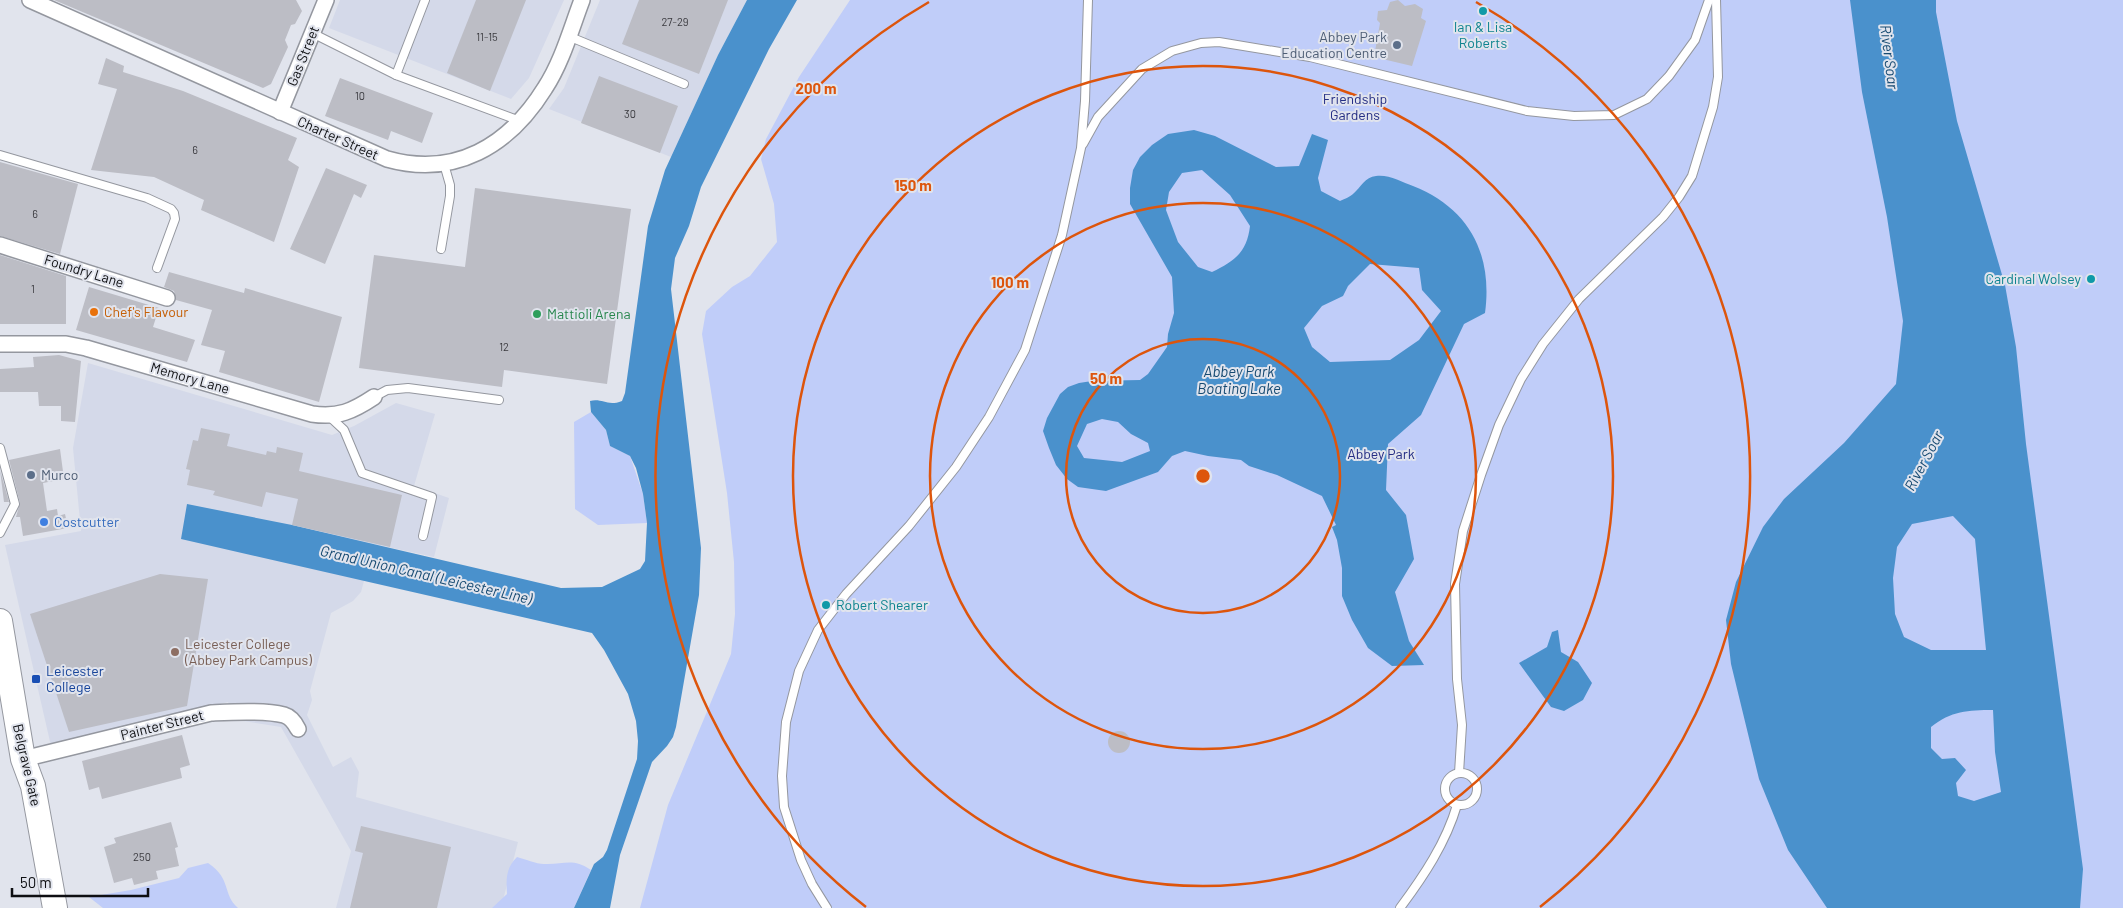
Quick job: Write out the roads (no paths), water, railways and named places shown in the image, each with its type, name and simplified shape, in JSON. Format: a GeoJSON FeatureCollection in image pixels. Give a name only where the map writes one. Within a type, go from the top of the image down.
{"type":"FeatureCollection","features":[{"type":"Feature","properties":{"kind":"main road","name":"Belgrave Gate"},"geometry":{"type":"LineString","coordinates":[[0,621],[23,759],[33,786],[55,908]]}},
{"type":"Feature","properties":{"kind":"street","name":"Charter Street"},"geometry":{"type":"LineString","coordinates":[[30,0],[387,159],[408,165],[444,164],[466,158],[484,149],[520,121],[545,88],[582,0]]}},
{"type":"Feature","properties":{"kind":"street","name":"Gas Street"},"geometry":{"type":"LineString","coordinates":[[280,112],[326,0]]}},
{"type":"Feature","properties":{"kind":"street","name":"Foundry Lane"},"geometry":{"type":"LineString","coordinates":[[0,245],[167,298]]}},
{"type":"Feature","properties":{"kind":"street","name":"Memory Lane"},"geometry":{"type":"LineString","coordinates":[[0,344],[66,344],[86,348],[303,411],[329,416],[359,407],[374,397]]}},
{"type":"Feature","properties":{"kind":"street","name":"Painter Street"},"geometry":{"type":"LineString","coordinates":[[23,759],[211,713],[241,712],[285,716],[293,720],[298,729]]}},
{"type":"Feature","properties":{"kind":"lane"},"geometry":{"type":"LineString","coordinates":[[396,76],[425,0]]}},
{"type":"Feature","properties":{"kind":"lane"},"geometry":{"type":"LineString","coordinates":[[827,908],[812,884],[801,860],[784,807],[782,776],[786,722],[799,671],[818,630],[846,594],[909,526],[956,467],[989,417],[1021,358],[1046,289],[1062,236],[1081,148],[1085,101],[1088,0]]}},
{"type":"Feature","properties":{"kind":"lane"},"geometry":{"type":"LineString","coordinates":[[1081,148],[1098,117],[1142,69],[1172,51],[1201,42],[1219,42],[1310,57],[1527,111],[1574,116],[1614,116],[1647,99],[1669,76],[1695,40],[1709,0]]}},
{"type":"Feature","properties":{"kind":"lane"},"geometry":{"type":"LineString","coordinates":[[1459,773],[1462,725],[1456,679],[1455,584],[1463,530],[1481,475],[1502,418],[1521,379],[1543,344],[1579,299],[1679,198],[1692,176],[1713,108],[1718,77],[1716,0]]}},
{"type":"Feature","properties":{"kind":"lane"},"geometry":{"type":"LineString","coordinates":[[312,33],[396,76],[520,121]]}},
{"type":"Feature","properties":{"kind":"lane"},"geometry":{"type":"LineString","coordinates":[[568,36],[684,84]]}},
{"type":"Feature","properties":{"kind":"lane"},"geometry":{"type":"LineString","coordinates":[[0,155],[118,189],[171,208],[175,219],[157,268]]}},
{"type":"Feature","properties":{"kind":"lane"},"geometry":{"type":"LineString","coordinates":[[440,249],[450,196],[450,185],[444,164]]}},
{"type":"Feature","properties":{"kind":"lane"},"geometry":{"type":"LineString","coordinates":[[374,397],[387,390],[408,388],[498,400]]}},
{"type":"Feature","properties":{"kind":"lane"},"geometry":{"type":"LineString","coordinates":[[329,416],[344,430],[362,473],[432,497],[423,536]]}},
{"type":"Feature","properties":{"kind":"lane"},"geometry":{"type":"LineString","coordinates":[[0,448],[15,504],[0,533]]}},
{"type":"Feature","properties":{"kind":"lane"},"geometry":{"type":"LineString","coordinates":[[1459,773],[1473,779],[1477,788],[1471,801],[1462,806],[1457,805],[1449,801],[1445,788],[1449,778],[1459,773]]}},
{"type":"Feature","properties":{"kind":"lane"},"geometry":{"type":"LineString","coordinates":[[1400,908],[1420,881],[1438,850],[1452,824],[1457,805]]}},
{"type":"Feature","properties":{"kind":"water","name":"Grand Union Canal (Leicester Line)"},"geometry":{"type":"Polygon","coordinates":[[[747,0],[797,0],[769,49],[701,187],[689,226],[675,258],[671,289],[701,548],[699,595],[676,727],[673,737],[667,746],[652,762],[620,855],[610,908],[574,908],[594,864],[603,857],[607,850],[637,759],[636,721],[628,694],[604,650],[592,633],[181,539],[187,504],[292,525],[561,588],[602,587],[640,569],[645,561],[647,523],[643,494],[636,468],[630,456],[610,446],[606,430],[591,412],[590,401],[617,403],[622,401],[625,393],[648,226],[665,170],[718,55],[747,0]]]}},
{"type":"Feature","properties":{"kind":"water","name":"River Soar"},"geometry":{"type":"Polygon","coordinates":[[[1850,0],[1936,0],[1936,12],[1957,121],[2005,285],[2016,347],[2026,444],[2083,869],[2080,908],[1827,908],[1788,850],[1759,779],[1731,664],[1726,620],[1736,582],[1763,527],[1784,499],[1844,443],[1896,384],[1903,321],[1887,217],[1862,92],[1850,0]],[[1953,516],[1912,524],[1897,547],[1893,578],[1895,614],[1904,637],[1931,650],[1986,650],[1975,539],[1953,516]],[[1993,710],[1960,712],[1931,727],[1931,748],[1942,759],[1955,758],[1966,770],[1956,783],[1958,796],[1974,801],[2001,792],[1995,752],[1993,710]]]}},
{"type":"Feature","properties":{"kind":"water","name":"Abbey Park Boating Lake"},"geometry":{"type":"Polygon","coordinates":[[[1194,130],[1215,136],[1276,167],[1299,166],[1312,134],[1328,140],[1318,178],[1321,191],[1340,201],[1352,195],[1369,178],[1390,177],[1432,195],[1449,207],[1462,220],[1473,236],[1485,271],[1485,313],[1464,324],[1421,415],[1388,444],[1386,490],[1406,515],[1414,559],[1395,592],[1409,641],[1424,665],[1392,666],[1368,648],[1352,620],[1342,596],[1342,568],[1337,540],[1332,527],[1336,525],[1322,496],[1277,475],[1249,466],[1241,460],[1185,451],[1172,456],[1158,472],[1106,491],[1078,487],[1067,479],[1056,465],[1043,431],[1047,418],[1060,394],[1068,387],[1079,383],[1140,380],[1148,374],[1167,347],[1168,334],[1174,313],[1172,277],[1130,204],[1130,188],[1133,170],[1140,157],[1152,145],[1168,134],[1194,130]],[[1202,170],[1182,173],[1169,192],[1166,210],[1178,242],[1198,267],[1212,272],[1227,264],[1243,249],[1250,226],[1230,195],[1202,170]],[[1370,264],[1348,286],[1343,296],[1322,306],[1304,328],[1312,347],[1330,362],[1390,360],[1419,340],[1441,311],[1422,290],[1419,268],[1370,264]],[[1102,419],[1087,424],[1077,446],[1084,458],[1122,462],[1150,451],[1148,443],[1131,434],[1118,422],[1102,419]]]}},
{"type":"Feature","properties":{"kind":"water"},"geometry":{"type":"Polygon","coordinates":[[[1558,630],[1561,652],[1578,662],[1592,683],[1583,700],[1564,711],[1551,707],[1519,663],[1547,647],[1552,632],[1558,630]]]}},
{"type":"Feature","properties":{"kind":"place","name":"Ian & Lisa Roberts"},"geometry":{"type":"Point","coordinates":[1483,11]}},
{"type":"Feature","properties":{"kind":"place","name":"Abbey Park Education Centre"},"geometry":{"type":"Point","coordinates":[1397,45]}},
{"type":"Feature","properties":{"kind":"place","name":"Cardinal Wolsey"},"geometry":{"type":"Point","coordinates":[2091,279]}},
{"type":"Feature","properties":{"kind":"place","name":"Chef's Flavour"},"geometry":{"type":"Point","coordinates":[94,312]}},
{"type":"Feature","properties":{"kind":"place","name":"Mattioli Arena"},"geometry":{"type":"Point","coordinates":[537,314]}},
{"type":"Feature","properties":{"kind":"place","name":"Murco"},"geometry":{"type":"Point","coordinates":[31,475]}},
{"type":"Feature","properties":{"kind":"place","name":"Costcutter"},"geometry":{"type":"Point","coordinates":[44,522]}},
{"type":"Feature","properties":{"kind":"place","name":"Robert Shearer"},"geometry":{"type":"Point","coordinates":[826,605]}},
{"type":"Feature","properties":{"kind":"place","name":"Leicester College (Abbey Park Campus)"},"geometry":{"type":"Point","coordinates":[175,652]}},
{"type":"Feature","properties":{"kind":"place","name":"Leicester College"},"geometry":{"type":"Point","coordinates":[36,679]}},
{"type":"Feature","properties":{"kind":"park label","name":"Friendship Gardens"},"geometry":{"type":"Point","coordinates":[1355,108]}},
{"type":"Feature","properties":{"kind":"park label","name":"Abbey Park"},"geometry":{"type":"Point","coordinates":[1381,454]}}]}
